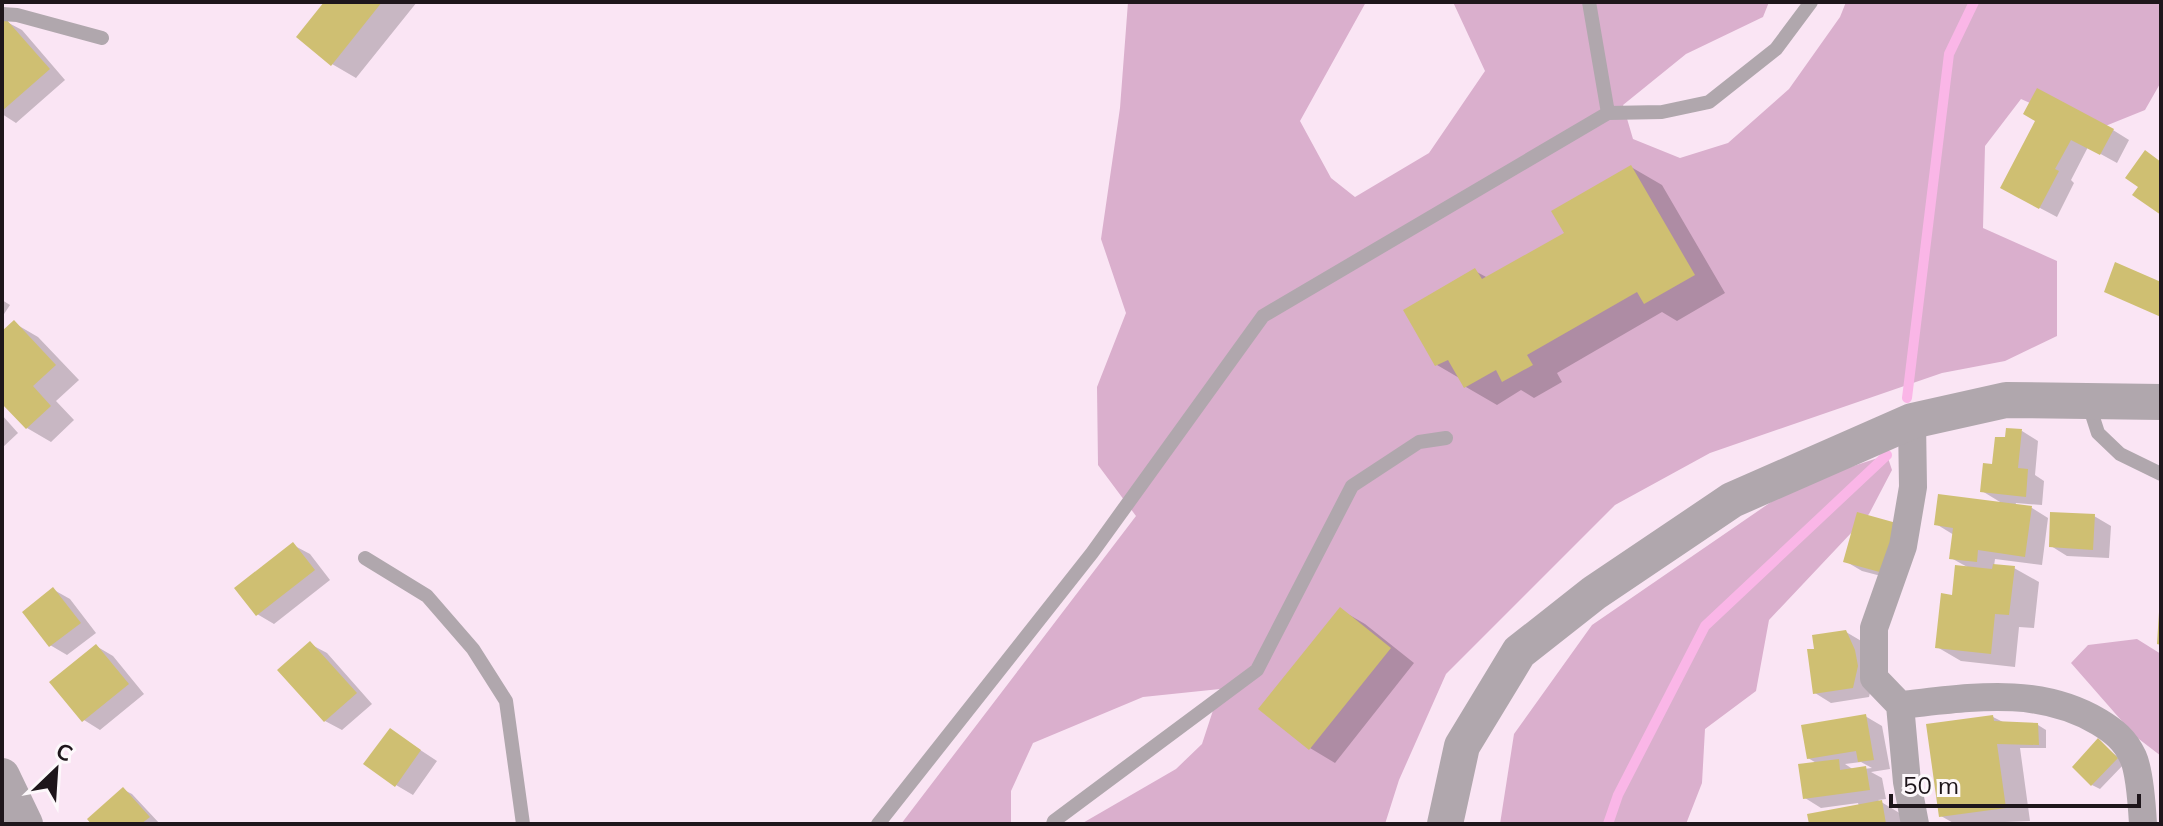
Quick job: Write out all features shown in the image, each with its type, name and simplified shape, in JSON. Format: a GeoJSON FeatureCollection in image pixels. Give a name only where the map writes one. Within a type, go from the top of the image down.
{"type":"FeatureCollection","features":[{"type":"Feature","properties":{"kind":"street"},"geometry":{"type":"LineString","coordinates":[[1445,824],[1462,746],[1519,652],[1594,593],[1732,500],[1912,421],[2006,400],[2161,402]]}},
{"type":"Feature","properties":{"kind":"street"},"geometry":{"type":"LineString","coordinates":[[1912,421],[1913,487],[1906,531],[1874,628],[1874,678],[1900,705],[1907,782],[1915,824]]}},
{"type":"Feature","properties":{"kind":"street"},"geometry":{"type":"LineString","coordinates":[[1900,705],[2001,695],[2042,699],[2080,711],[2118,734],[2135,759],[2143,824]]}},
{"type":"Feature","properties":{"kind":"street"},"geometry":{"type":"LineString","coordinates":[[2,776],[25,824]]}},
{"type":"Feature","properties":{"kind":"lane"},"geometry":{"type":"LineString","coordinates":[[1589,2],[1608,113]]}},
{"type":"Feature","properties":{"kind":"lane"},"geometry":{"type":"LineString","coordinates":[[878,824],[1092,553],[1263,316],[1608,113],[1662,112],[1709,102],[1776,49],[1811,2]]}},
{"type":"Feature","properties":{"kind":"lane"},"geometry":{"type":"LineString","coordinates":[[2,14],[17,15],[102,38]]}},
{"type":"Feature","properties":{"kind":"lane"},"geometry":{"type":"LineString","coordinates":[[2088,401],[2098,433],[2120,454],[2161,474]]}},
{"type":"Feature","properties":{"kind":"lane"},"geometry":{"type":"LineString","coordinates":[[1053,824],[1257,670],[1352,486],[1419,442],[1446,438]]}},
{"type":"Feature","properties":{"kind":"lane"},"geometry":{"type":"LineString","coordinates":[[365,558],[427,596],[473,649],[506,701],[523,824]]}},
{"type":"Feature","properties":{"kind":"shaded area"},"geometry":{"type":"Polygon","coordinates":[[[1128,2],[1366,2],[1300,121],[1331,178],[1355,197],[1429,153],[1485,71],[1453,2],[1769,2],[1763,17],[1686,54],[1623,105],[1633,139],[1680,158],[1728,143],[1789,89],[1840,17],[1846,2],[2161,2],[2161,82],[2145,110],[2093,131],[2021,99],[1985,146],[1983,228],[2057,261],[2057,336],[2005,361],[1942,373],[1710,453],[1615,505],[1446,674],[1399,780],[1385,824],[1081,824],[1176,769],[1202,744],[1220,689],[1143,697],[1033,743],[1011,791],[1011,824],[901,824],[1136,516],[1098,465],[1097,387],[1126,313],[1101,239],[1120,108],[1128,2]]]}},
{"type":"Feature","properties":{"kind":"shaded area"},"geometry":{"type":"Polygon","coordinates":[[[1887,455],[1892,470],[1869,514],[1769,620],[1756,691],[1705,729],[1702,783],[1686,824],[1500,824],[1514,734],[1592,625],[1774,500],[1826,475],[1887,455]]]}},
{"type":"Feature","properties":{"kind":"shaded area"},"geometry":{"type":"Polygon","coordinates":[[[2137,639],[2161,654],[2161,756],[2135,736],[2071,663],[2088,645],[2137,639]]]}},
{"type":"Feature","properties":{"kind":"building"},"geometry":{"type":"Polygon","coordinates":[[[324,2],[382,2],[331,66],[296,37],[324,2]]]}},
{"type":"Feature","properties":{"kind":"building"},"geometry":{"type":"Polygon","coordinates":[[[5,18],[50,69],[2,111],[2,21],[5,18]]]}},
{"type":"Feature","properties":{"kind":"building"},"geometry":{"type":"Polygon","coordinates":[[[2037,88],[2114,129],[2100,155],[2071,140],[2039,209],[2000,188],[2035,121],[2023,114],[2037,88]]]}},
{"type":"Feature","properties":{"kind":"building"},"geometry":{"type":"Polygon","coordinates":[[[2145,150],[2161,162],[2161,215],[2132,195],[2138,187],[2125,178],[2145,150]]]}},
{"type":"Feature","properties":{"kind":"building"},"geometry":{"type":"Polygon","coordinates":[[[1631,165],[1695,275],[1644,304],[1637,292],[1527,355],[1533,365],[1502,382],[1496,370],[1464,388],[1448,360],[1435,366],[1403,310],[1475,268],[1482,279],[1564,233],[1551,211],[1631,165]]]}},
{"type":"Feature","properties":{"kind":"building"},"geometry":{"type":"Polygon","coordinates":[[[2115,262],[2161,282],[2161,317],[2104,292],[2115,262]]]}},
{"type":"Feature","properties":{"kind":"building"},"geometry":{"type":"Polygon","coordinates":[[[14,320],[56,365],[33,386],[51,406],[26,429],[2,404],[2,331],[14,320]]]}},
{"type":"Feature","properties":{"kind":"building"},"geometry":{"type":"Polygon","coordinates":[[[2006,428],[2022,429],[2018,468],[2028,469],[2026,497],[1980,492],[1983,463],[1992,464],[1995,437],[2005,437],[2006,428]]]}},
{"type":"Feature","properties":{"kind":"building"},"geometry":{"type":"Polygon","coordinates":[[[1938,494],[2032,506],[2025,557],[1978,550],[1977,562],[1949,559],[1953,528],[1934,525],[1938,494]]]}},
{"type":"Feature","properties":{"kind":"building"},"geometry":{"type":"Polygon","coordinates":[[[1857,512],[1900,524],[1887,574],[1843,562],[1857,512]]]}},
{"type":"Feature","properties":{"kind":"building"},"geometry":{"type":"Polygon","coordinates":[[[2050,512],[2095,514],[2093,550],[2049,547],[2050,512]]]}},
{"type":"Feature","properties":{"kind":"building"},"geometry":{"type":"Polygon","coordinates":[[[293,542],[315,570],[256,616],[234,588],[293,542]]]}},
{"type":"Feature","properties":{"kind":"building"},"geometry":{"type":"Polygon","coordinates":[[[1993,564],[2015,566],[2009,615],[1995,614],[1991,654],[1935,648],[1941,593],[1952,595],[1955,565],[1992,569],[1993,564]]]}},
{"type":"Feature","properties":{"kind":"building"},"geometry":{"type":"Polygon","coordinates":[[[53,587],[81,623],[49,647],[22,612],[53,587]]]}},
{"type":"Feature","properties":{"kind":"building"},"geometry":{"type":"Polygon","coordinates":[[[1340,607],[1391,648],[1309,750],[1258,709],[1340,607]]]}},
{"type":"Feature","properties":{"kind":"building"},"geometry":{"type":"Polygon","coordinates":[[[2161,612],[2161,645],[2157,644],[2161,612]]]}},
{"type":"Feature","properties":{"kind":"building"},"geometry":{"type":"Polygon","coordinates":[[[1846,630],[1858,666],[1853,688],[1813,694],[1807,649],[1814,649],[1812,635],[1846,630]]]}},
{"type":"Feature","properties":{"kind":"building"},"geometry":{"type":"Polygon","coordinates":[[[310,641],[357,693],[324,722],[277,670],[310,641]]]}},
{"type":"Feature","properties":{"kind":"building"},"geometry":{"type":"Polygon","coordinates":[[[96,644],[129,684],[82,722],[49,682],[96,644]]]}},
{"type":"Feature","properties":{"kind":"building"},"geometry":{"type":"Polygon","coordinates":[[[1866,714],[1874,760],[1858,762],[1856,751],[1807,759],[1801,725],[1866,714]]]}},
{"type":"Feature","properties":{"kind":"building"},"geometry":{"type":"Polygon","coordinates":[[[1993,715],[1994,721],[2038,723],[2039,745],[1997,744],[2006,808],[1939,817],[1926,724],[1993,715]]]}},
{"type":"Feature","properties":{"kind":"building"},"geometry":{"type":"Polygon","coordinates":[[[390,728],[421,750],[395,787],[363,764],[390,728]]]}},
{"type":"Feature","properties":{"kind":"building"},"geometry":{"type":"Polygon","coordinates":[[[2098,738],[2118,758],[2091,786],[2072,767],[2098,738]]]}},
{"type":"Feature","properties":{"kind":"building"},"geometry":{"type":"Polygon","coordinates":[[[1839,759],[1840,770],[1866,766],[1870,790],[1803,799],[1798,764],[1839,759]]]}},
{"type":"Feature","properties":{"kind":"building"},"geometry":{"type":"Polygon","coordinates":[[[123,787],[150,817],[141,824],[91,824],[87,819],[123,787]]]}},
{"type":"Feature","properties":{"kind":"building"},"geometry":{"type":"Polygon","coordinates":[[[1882,800],[1886,824],[1809,824],[1807,814],[1882,800]]]}},
{"type":"Feature","properties":{"kind":"waterway"},"geometry":{"type":"LineString","coordinates":[[1907,398],[1949,54],[1974,2]]}},
{"type":"Feature","properties":{"kind":"waterway"},"geometry":{"type":"LineString","coordinates":[[1608,824],[1618,795],[1705,626],[1887,455]]}}]}
